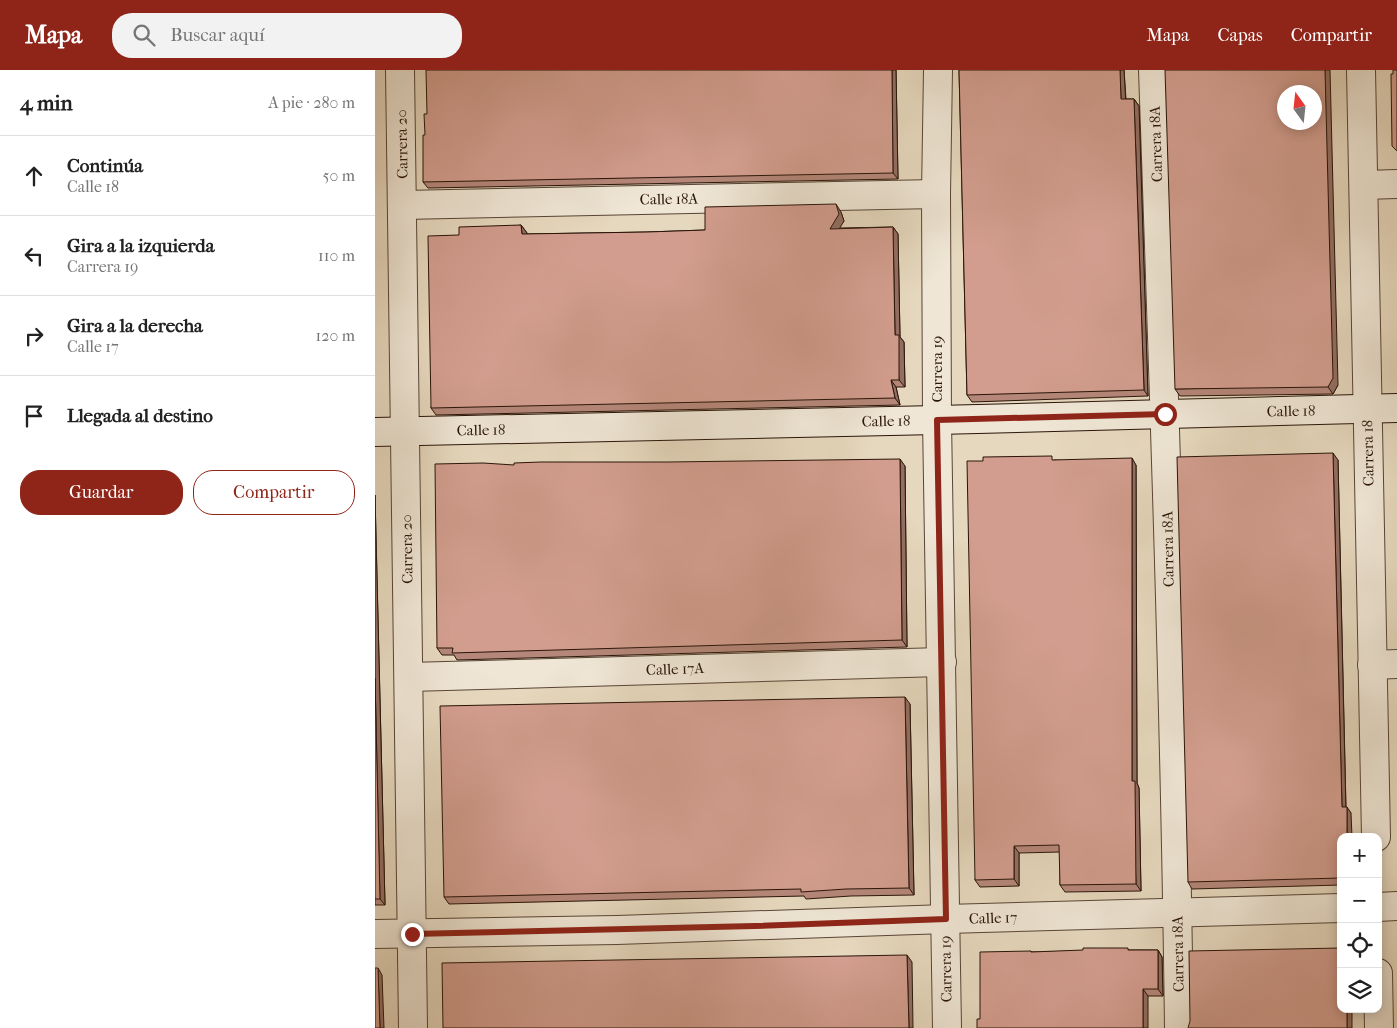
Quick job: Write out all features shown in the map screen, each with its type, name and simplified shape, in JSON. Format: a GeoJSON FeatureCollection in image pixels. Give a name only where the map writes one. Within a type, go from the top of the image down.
{"type":"FeatureCollection","features":[{"type":"Feature","properties":{"kind":"street","name":"Carrera 20"},"geometry":{"type":"LineString","coordinates":[[400,70],[413,1028]]}},
{"type":"Feature","properties":{"kind":"street","name":"Carrera 19"},"geometry":{"type":"LineString","coordinates":[[938,70],[936,194],[937,420],[947,1028]]}},
{"type":"Feature","properties":{"kind":"street","name":"Carrera 18A"},"geometry":{"type":"LineString","coordinates":[[1153,70],[1165,414],[1179,1028]]}},
{"type":"Feature","properties":{"kind":"street","name":"Carrera 18"},"geometry":{"type":"LineString","coordinates":[[1361,70],[1368,409],[1385,664],[1376,833]]}},
{"type":"Feature","properties":{"kind":"street"},"geometry":{"type":"LineString","coordinates":[[1364,184],[1397,184]]}},
{"type":"Feature","properties":{"kind":"street","name":"Calle 18A"},"geometry":{"type":"LineString","coordinates":[[403,205],[936,194]]}},
{"type":"Feature","properties":{"kind":"street","name":"Calle 18"},"geometry":{"type":"LineString","coordinates":[[375,432],[1397,408]]}},
{"type":"Feature","properties":{"kind":"street","name":"Calle 17A"},"geometry":{"type":"LineString","coordinates":[[409,676],[942,662]]}},
{"type":"Feature","properties":{"kind":"street"},"geometry":{"type":"LineString","coordinates":[[1382,907],[1397,906]]}},
{"type":"Feature","properties":{"kind":"street","name":"Calle 17"},"geometry":{"type":"LineString","coordinates":[[375,934],[725,927],[1337,908]]}},
{"type":"Feature","properties":{"kind":"street"},"geometry":{"type":"LineString","coordinates":[[1379,1013],[1379,1028]]}},
{"type":"Feature","properties":{"kind":"building"},"geometry":{"type":"Polygon","coordinates":[[[426,70],[892,70],[893,173],[423,182],[424,114],[427,114],[426,70]]]}},
{"type":"Feature","properties":{"kind":"building"},"geometry":{"type":"Polygon","coordinates":[[[959,70],[1120,70],[1121,99],[1134,99],[1144,390],[967,395],[959,70]]]}},
{"type":"Feature","properties":{"kind":"building"},"geometry":{"type":"Polygon","coordinates":[[[1165,70],[1325,70],[1333,378],[1328,387],[1175,389],[1165,70]]]}},
{"type":"Feature","properties":{"kind":"building"},"geometry":{"type":"Polygon","coordinates":[[[1393,70],[1397,70],[1397,151],[1392,146],[1391,74],[1393,74],[1393,70]]]}},
{"type":"Feature","properties":{"kind":"building"},"geometry":{"type":"Polygon","coordinates":[[[836,204],[839,214],[830,229],[893,227],[895,335],[899,335],[899,380],[891,380],[895,398],[431,408],[428,236],[459,235],[459,227],[521,225],[522,234],[705,230],[705,207],[836,204]]]}},
{"type":"Feature","properties":{"kind":"building"},"geometry":{"type":"Polygon","coordinates":[[[1333,453],[1342,807],[1347,807],[1347,833],[1337,833],[1337,878],[1188,882],[1177,457],[1333,453]]]}},
{"type":"Feature","properties":{"kind":"building"},"geometry":{"type":"Polygon","coordinates":[[[1052,456],[1052,460],[1132,458],[1132,781],[1135,781],[1136,884],[1060,885],[1059,845],[1014,846],[1014,879],[975,880],[967,461],[983,461],[983,457],[1052,456]]]}},
{"type":"Feature","properties":{"kind":"building"},"geometry":{"type":"Polygon","coordinates":[[[900,459],[902,640],[452,653],[453,648],[437,648],[435,464],[483,463],[514,465],[514,463],[541,462],[900,459]]]}},
{"type":"Feature","properties":{"kind":"building"},"geometry":{"type":"Polygon","coordinates":[[[375,678],[380,899],[375,899],[375,678]]]}},
{"type":"Feature","properties":{"kind":"building"},"geometry":{"type":"Polygon","coordinates":[[[905,697],[909,888],[801,892],[801,889],[444,897],[440,706],[905,697]]]}},
{"type":"Feature","properties":{"kind":"building"},"geometry":{"type":"Polygon","coordinates":[[[1083,948],[1158,950],[1158,989],[1143,989],[1143,1028],[977,1028],[977,1019],[980,1019],[980,952],[1083,950],[1083,948]]]}},
{"type":"Feature","properties":{"kind":"building"},"geometry":{"type":"Polygon","coordinates":[[[1337,948],[1337,1013],[1347,1013],[1347,1028],[1188,1028],[1190,1021],[1189,951],[1337,948]]]}},
{"type":"Feature","properties":{"kind":"building"},"geometry":{"type":"Polygon","coordinates":[[[907,955],[909,1028],[443,1028],[442,963],[907,955]]]}},
{"type":"Feature","properties":{"kind":"building"},"geometry":{"type":"Polygon","coordinates":[[[375,968],[378,968],[380,1028],[375,1028],[375,968]]]}},
{"type":"Feature","properties":{"kind":"route"},"geometry":{"type":"LineString","coordinates":[[412,934],[617,930],[946,919],[937,420],[1165,414]]}}]}
